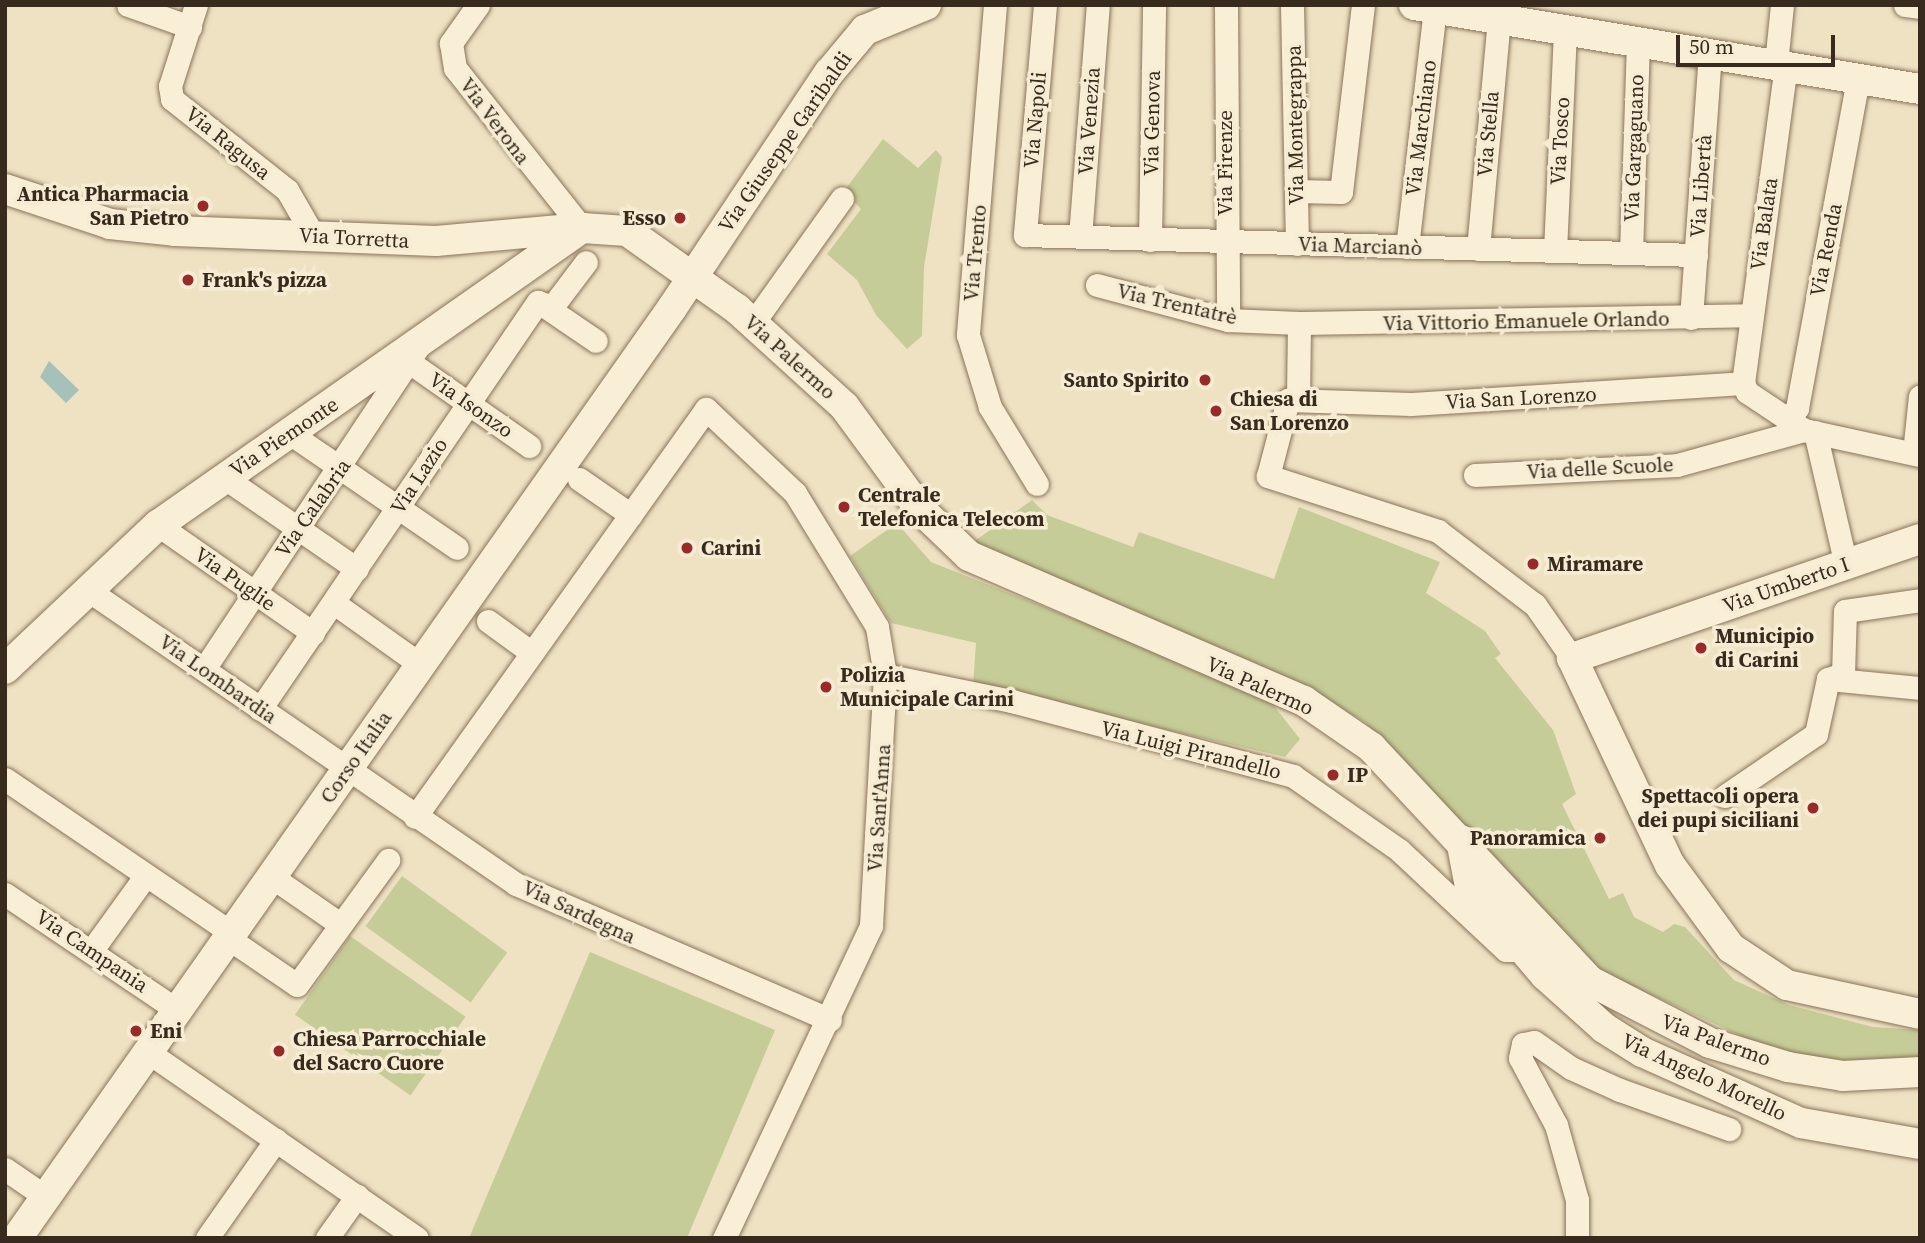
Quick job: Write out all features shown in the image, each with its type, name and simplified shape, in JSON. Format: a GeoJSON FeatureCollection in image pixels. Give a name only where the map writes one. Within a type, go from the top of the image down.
{"type":"FeatureCollection","features":[{"type":"Feature","properties":{"kind":"street","name":"Via Verona"},"geometry":{"type":"LineString","coordinates":[[478,5],[451,43],[455,68],[582,228]]}},
{"type":"Feature","properties":{"kind":"street","name":"Via Giuseppe Garibaldi"},"geometry":{"type":"LineString","coordinates":[[694,276],[828,73],[865,30],[926,5]]}},
{"type":"Feature","properties":{"kind":"street","name":"Via Trento"},"geometry":{"type":"LineString","coordinates":[[995,5],[968,335],[990,407],[1037,484]]}},
{"type":"Feature","properties":{"kind":"street","name":"Via Napoli"},"geometry":{"type":"LineString","coordinates":[[1025,235],[1045,5]]}},
{"type":"Feature","properties":{"kind":"street","name":"Via Venezia"},"geometry":{"type":"LineString","coordinates":[[1080,237],[1098,5]]}},
{"type":"Feature","properties":{"kind":"street","name":"Via Genova"},"geometry":{"type":"LineString","coordinates":[[1150,240],[1154,5]]}},
{"type":"Feature","properties":{"kind":"street","name":"Via Firenze"},"geometry":{"type":"LineString","coordinates":[[1226,5],[1225,242],[1228,320]]}},
{"type":"Feature","properties":{"kind":"street","name":"Via Montegrappa"},"geometry":{"type":"LineString","coordinates":[[1292,5],[1297,244]]}},
{"type":"Feature","properties":{"kind":"street"},"geometry":{"type":"LineString","coordinates":[[1296,191],[1341,192],[1363,5]]}},
{"type":"Feature","properties":{"kind":"street","name":"Via Balata"},"geometry":{"type":"LineString","coordinates":[[1743,383],[1781,65],[1782,5]]}},
{"type":"Feature","properties":{"kind":"street"},"geometry":{"type":"LineString","coordinates":[[1905,5],[1920,7]]}},
{"type":"Feature","properties":{"kind":"street"},"geometry":{"type":"LineString","coordinates":[[128,7],[193,16]]}},
{"type":"Feature","properties":{"kind":"street"},"geometry":{"type":"LineString","coordinates":[[1424,7],[1491,13],[1565,30],[1920,89]]}},
{"type":"Feature","properties":{"kind":"street","name":"Via Marchiano"},"geometry":{"type":"LineString","coordinates":[[1407,247],[1424,7]]}},
{"type":"Feature","properties":{"kind":"street","name":"Via Stella"},"geometry":{"type":"LineString","coordinates":[[1478,249],[1491,13]]}},
{"type":"Feature","properties":{"kind":"street","name":"Via Ragusa"},"geometry":{"type":"LineString","coordinates":[[193,16],[170,86],[173,99],[286,190],[313,235]]}},
{"type":"Feature","properties":{"kind":"street","name":"Via Tosco"},"geometry":{"type":"LineString","coordinates":[[1555,251],[1565,30]]}},
{"type":"Feature","properties":{"kind":"street","name":"Via Gargaguano"},"geometry":{"type":"LineString","coordinates":[[1631,253],[1638,42]]}},
{"type":"Feature","properties":{"kind":"street","name":"Via Libertà"},"geometry":{"type":"LineString","coordinates":[[1691,318],[1710,54]]}},
{"type":"Feature","properties":{"kind":"street","name":"Via Renda"},"geometry":{"type":"LineString","coordinates":[[1803,427],[1797,408],[1858,79]]}},
{"type":"Feature","properties":{"kind":"street","name":"Via Torretta"},"geometry":{"type":"LineString","coordinates":[[5,189],[110,224],[436,242],[582,228],[627,231],[694,276]]}},
{"type":"Feature","properties":{"kind":"street"},"geometry":{"type":"LineString","coordinates":[[753,323],[842,198]]}},
{"type":"Feature","properties":{"kind":"street","name":"Via Piemonte"},"geometry":{"type":"LineString","coordinates":[[5,669],[158,525],[291,434],[416,354],[582,228]]}},
{"type":"Feature","properties":{"kind":"street","name":"Via Marcianò"},"geometry":{"type":"LineString","coordinates":[[1025,235],[1696,256]]}},
{"type":"Feature","properties":{"kind":"street","name":"Via Lazio"},"geometry":{"type":"LineString","coordinates":[[260,709],[538,302],[546,307],[562,297],[586,262]]}},
{"type":"Feature","properties":{"kind":"street","name":"Via Palermo"},"geometry":{"type":"LineString","coordinates":[[694,276],[753,323],[844,406],[919,508],[968,556],[1304,701],[1371,747],[1461,840],[1590,981],[1646,1014],[1788,1067],[1843,1076],[1920,1072]]}},
{"type":"Feature","properties":{"kind":"street","name":"Corso Italia"},"geometry":{"type":"LineString","coordinates":[[17,1238],[694,276]]}},
{"type":"Feature","properties":{"kind":"street","name":"Via Trentatrè"},"geometry":{"type":"LineString","coordinates":[[1097,285],[1228,320],[1299,323]]}},
{"type":"Feature","properties":{"kind":"street"},"geometry":{"type":"LineString","coordinates":[[546,307],[596,341]]}},
{"type":"Feature","properties":{"kind":"street","name":"Via Vittorio Emanuele Orlando"},"geometry":{"type":"LineString","coordinates":[[1299,323],[1752,315]]}},
{"type":"Feature","properties":{"kind":"street"},"geometry":{"type":"LineString","coordinates":[[1299,323],[1293,398],[1268,476],[1438,531],[1535,605],[1572,658],[1670,865],[1731,948],[1787,985],[1920,1014]]}},
{"type":"Feature","properties":{"kind":"street","name":"Via Isonzo"},"geometry":{"type":"LineString","coordinates":[[416,354],[467,403],[530,446]]}},
{"type":"Feature","properties":{"kind":"street","name":"Via Calabria"},"geometry":{"type":"LineString","coordinates":[[204,669],[416,354]]}},
{"type":"Feature","properties":{"kind":"street"},"geometry":{"type":"LineString","coordinates":[[1743,383],[1747,392],[1803,427],[1917,454],[1920,396]]}},
{"type":"Feature","properties":{"kind":"street","name":"Via San Lorenzo"},"geometry":{"type":"LineString","coordinates":[[1293,398],[1411,404],[1743,383]]}},
{"type":"Feature","properties":{"kind":"street","name":"Via Sant'Anna"},"geometry":{"type":"LineString","coordinates":[[631,515],[706,409],[795,493],[877,627],[885,675],[872,926],[830,1020],[724,1238]]}},
{"type":"Feature","properties":{"kind":"street"},"geometry":{"type":"LineString","coordinates":[[1803,427],[1846,565]]}},
{"type":"Feature","properties":{"kind":"street","name":"Via delle Scuole"},"geometry":{"type":"LineString","coordinates":[[1475,475],[1677,465],[1803,427]]}},
{"type":"Feature","properties":{"kind":"street"},"geometry":{"type":"LineString","coordinates":[[291,434],[457,548]]}},
{"type":"Feature","properties":{"kind":"street"},"geometry":{"type":"LineString","coordinates":[[225,478],[357,569]]}},
{"type":"Feature","properties":{"kind":"street"},"geometry":{"type":"LineString","coordinates":[[415,817],[631,515],[579,479]]}},
{"type":"Feature","properties":{"kind":"street","name":"Via Puglie"},"geometry":{"type":"LineString","coordinates":[[158,525],[313,633]]}},
{"type":"Feature","properties":{"kind":"street","name":"Via Umberto I"},"geometry":{"type":"LineString","coordinates":[[1572,658],[1920,539]]}},
{"type":"Feature","properties":{"kind":"street","name":"Via Lombardia"},"geometry":{"type":"LineString","coordinates":[[88,590],[347,769]]}},
{"type":"Feature","properties":{"kind":"street"},"geometry":{"type":"LineString","coordinates":[[1828,679],[1843,674],[1845,611],[1920,600]]}},
{"type":"Feature","properties":{"kind":"street"},"geometry":{"type":"LineString","coordinates":[[334,603],[421,664]]}},
{"type":"Feature","properties":{"kind":"street"},"geometry":{"type":"LineString","coordinates":[[488,621],[532,653]]}},
{"type":"Feature","properties":{"kind":"street","name":"Via Luigi Pirandello"},"geometry":{"type":"LineString","coordinates":[[885,675],[1012,701],[1293,776],[1399,850],[1506,950],[1524,950]]}},
{"type":"Feature","properties":{"kind":"street"},"geometry":{"type":"LineString","coordinates":[[1828,679],[1920,688]]}},
{"type":"Feature","properties":{"kind":"street"},"geometry":{"type":"LineString","coordinates":[[1725,796],[1816,734],[1828,679]]}},
{"type":"Feature","properties":{"kind":"street","name":"Via Sardegna"},"geometry":{"type":"LineString","coordinates":[[347,769],[516,884],[830,1020]]}},
{"type":"Feature","properties":{"kind":"street"},"geometry":{"type":"LineString","coordinates":[[5,779],[146,875],[297,985],[388,860]]}},
{"type":"Feature","properties":{"kind":"street","name":"Via Angelo Morello"},"geometry":{"type":"LineString","coordinates":[[1461,840],[1470,887],[1524,950],[1604,1028],[1642,1052],[1801,1123],[1920,1144]]}},
{"type":"Feature","properties":{"kind":"street"},"geometry":{"type":"LineString","coordinates":[[92,950],[146,875]]}},
{"type":"Feature","properties":{"kind":"street"},"geometry":{"type":"LineString","coordinates":[[272,877],[340,924]]}},
{"type":"Feature","properties":{"kind":"street","name":"Via Campania"},"geometry":{"type":"LineString","coordinates":[[5,894],[92,950],[177,1010]]}},
{"type":"Feature","properties":{"kind":"street"},"geometry":{"type":"LineString","coordinates":[[1577,1238],[1577,1200],[1556,1125],[1520,1058],[1523,1044],[1534,1042],[1608,1085],[1729,1129]]}},
{"type":"Feature","properties":{"kind":"street"},"geometry":{"type":"LineString","coordinates":[[148,1052],[417,1238]]}},
{"type":"Feature","properties":{"kind":"street"},"geometry":{"type":"LineString","coordinates":[[207,1238],[276,1140]]}},
{"type":"Feature","properties":{"kind":"street"},"geometry":{"type":"LineString","coordinates":[[5,1169],[46,1197]]}},
{"type":"Feature","properties":{"kind":"street"},"geometry":{"type":"LineString","coordinates":[[327,1238],[357,1196]]}},
{"type":"Feature","properties":{"kind":"green space"},"geometry":{"type":"Polygon","coordinates":[[[883,139],[918,168],[936,150],[942,157],[924,267],[922,336],[907,349],[876,315],[857,280],[827,254],[861,209],[844,191],[883,139]]]}},
{"type":"Feature","properties":{"kind":"green space"},"geometry":{"type":"Polygon","coordinates":[[[1032,500],[1047,515],[1133,547],[1139,532],[1274,579],[1299,507],[1440,562],[1426,593],[1485,631],[1501,654],[1495,658],[1553,730],[1576,794],[1562,804],[1609,899],[1623,893],[1634,917],[1663,932],[1674,924],[1685,927],[1734,980],[1789,1005],[1873,1027],[1920,1030],[1920,1064],[1841,1066],[1780,1054],[1602,972],[1365,722],[1311,691],[972,543],[1032,500]]]}},
{"type":"Feature","properties":{"kind":"green space"},"geometry":{"type":"Polygon","coordinates":[[[897,523],[931,562],[1277,699],[1274,706],[1300,739],[1285,757],[973,685],[976,643],[891,623],[850,556],[897,523]]]}},
{"type":"Feature","properties":{"kind":"green space"},"geometry":{"type":"Polygon","coordinates":[[[402,876],[507,952],[471,1003],[366,926],[402,876]]]}},
{"type":"Feature","properties":{"kind":"green space"},"geometry":{"type":"Polygon","coordinates":[[[350,936],[466,1017],[410,1096],[295,1015],[350,936]]]}},
{"type":"Feature","properties":{"kind":"green space"},"geometry":{"type":"Polygon","coordinates":[[[590,952],[775,1030],[687,1238],[469,1238],[590,952]]]}},
{"type":"Feature","properties":{"kind":"water"},"geometry":{"type":"Polygon","coordinates":[[[49,361],[79,390],[66,403],[40,377],[49,361]]]}},
{"type":"Feature","properties":{"kind":"place","name":"Antica Pharmacia San Pietro"},"geometry":{"type":"Point","coordinates":[203,206]}},
{"type":"Feature","properties":{"kind":"place","name":"Esso"},"geometry":{"type":"Point","coordinates":[680,218]}},
{"type":"Feature","properties":{"kind":"place","name":"Frank's pizza"},"geometry":{"type":"Point","coordinates":[188,280]}},
{"type":"Feature","properties":{"kind":"place","name":"Santo Spirito"},"geometry":{"type":"Point","coordinates":[1205,380]}},
{"type":"Feature","properties":{"kind":"place","name":"Chiesa di San Lorenzo"},"geometry":{"type":"Point","coordinates":[1216,411]}},
{"type":"Feature","properties":{"kind":"place","name":"Centrale Telefonica Telecom"},"geometry":{"type":"Point","coordinates":[844,507]}},
{"type":"Feature","properties":{"kind":"place","name":"Carini"},"geometry":{"type":"Point","coordinates":[687,548]}},
{"type":"Feature","properties":{"kind":"place","name":"Miramare"},"geometry":{"type":"Point","coordinates":[1533,564]}},
{"type":"Feature","properties":{"kind":"place","name":"Municipio di Carini"},"geometry":{"type":"Point","coordinates":[1701,648]}},
{"type":"Feature","properties":{"kind":"place","name":"Polizia Municipale Carini"},"geometry":{"type":"Point","coordinates":[826,687]}},
{"type":"Feature","properties":{"kind":"place","name":"IP"},"geometry":{"type":"Point","coordinates":[1333,775]}},
{"type":"Feature","properties":{"kind":"place","name":"Spettacoli opera dei pupi siciliani"},"geometry":{"type":"Point","coordinates":[1813,808]}},
{"type":"Feature","properties":{"kind":"place","name":"Panoramica"},"geometry":{"type":"Point","coordinates":[1600,838]}},
{"type":"Feature","properties":{"kind":"place","name":"Eni"},"geometry":{"type":"Point","coordinates":[136,1031]}},
{"type":"Feature","properties":{"kind":"place","name":"Chiesa Parrocchiale del Sacro Cuore"},"geometry":{"type":"Point","coordinates":[279,1051]}}]}
